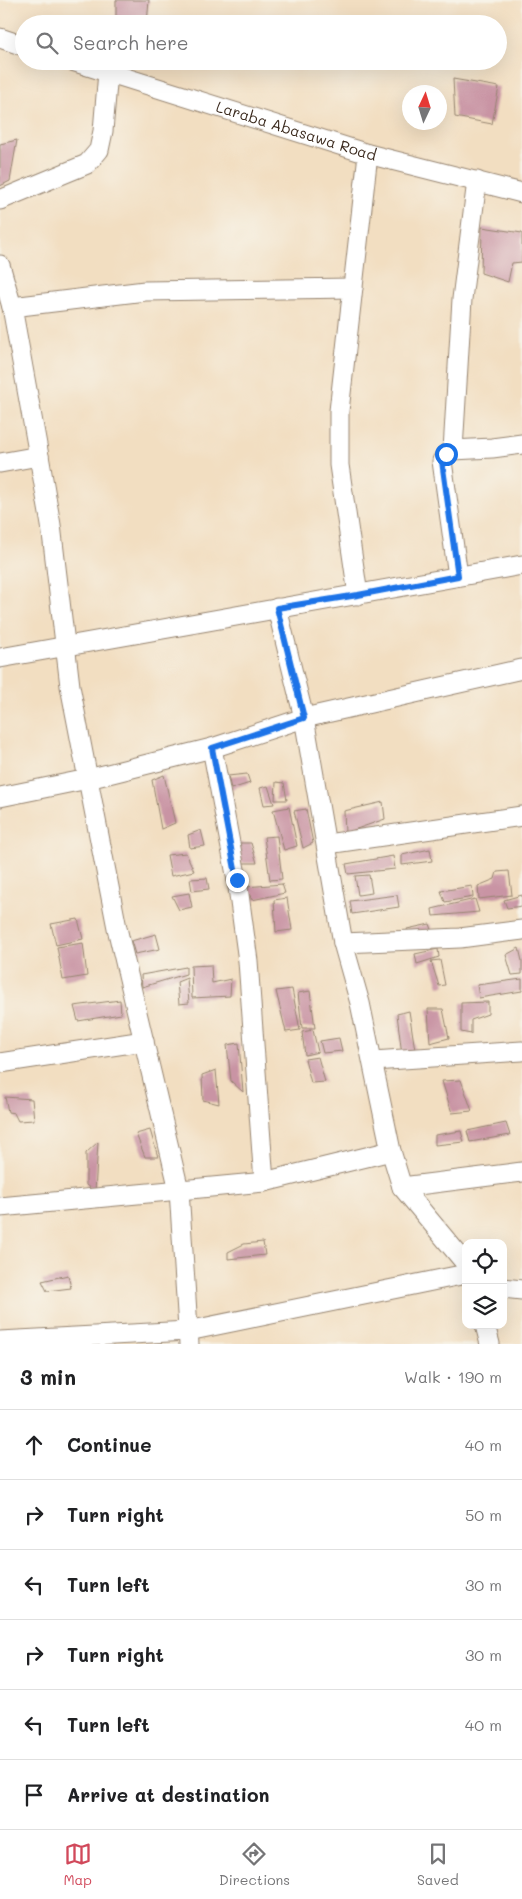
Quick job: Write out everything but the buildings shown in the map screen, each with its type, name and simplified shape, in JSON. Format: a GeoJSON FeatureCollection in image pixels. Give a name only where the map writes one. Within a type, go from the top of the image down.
{"type":"FeatureCollection","features":[{"type":"Feature","properties":{"kind":"street"},"geometry":{"type":"LineString","coordinates":[[0,38],[15,43]]}},
{"type":"Feature","properties":{"kind":"street","name":"Laraba Abasawa Road"},"geometry":{"type":"LineString","coordinates":[[101,70],[368,154],[522,193]]}},
{"type":"Feature","properties":{"kind":"street"},"geometry":{"type":"LineString","coordinates":[[0,200],[87,164],[99,150],[103,131],[108,72]]}},
{"type":"Feature","properties":{"kind":"street"},"geometry":{"type":"LineString","coordinates":[[358,595],[339,465],[339,412],[368,154]]}},
{"type":"Feature","properties":{"kind":"street"},"geometry":{"type":"LineString","coordinates":[[453,450],[462,299],[477,182]]}},
{"type":"Feature","properties":{"kind":"street"},"geometry":{"type":"LineString","coordinates":[[0,265],[12,307],[51,525],[64,646],[88,779],[117,928],[179,1190],[189,1337]]}},
{"type":"Feature","properties":{"kind":"street"},"geometry":{"type":"LineString","coordinates":[[12,307],[145,291],[353,288]]}},
{"type":"Feature","properties":{"kind":"street"},"geometry":{"type":"LineString","coordinates":[[458,576],[442,461],[446,454],[453,450],[522,444]]}},
{"type":"Feature","properties":{"kind":"street"},"geometry":{"type":"LineString","coordinates":[[0,463],[39,456]]}},
{"type":"Feature","properties":{"kind":"street"},"geometry":{"type":"LineString","coordinates":[[0,658],[522,565]]}},
{"type":"Feature","properties":{"kind":"street"},"geometry":{"type":"LineString","coordinates":[[277,608],[304,718],[343,943],[360,1003],[391,1152],[402,1187],[462,1259]]}},
{"type":"Feature","properties":{"kind":"street"},"geometry":{"type":"LineString","coordinates":[[0,797],[88,779],[212,748],[304,718],[522,669]]}},
{"type":"Feature","properties":{"kind":"street"},"geometry":{"type":"LineString","coordinates":[[212,748],[237,880],[248,961],[264,1182]]}},
{"type":"Feature","properties":{"kind":"street"},"geometry":{"type":"LineString","coordinates":[[327,844],[522,816]]}},
{"type":"Feature","properties":{"kind":"street"},"geometry":{"type":"LineString","coordinates":[[343,943],[460,938],[522,930]]}},
{"type":"Feature","properties":{"kind":"street"},"geometry":{"type":"LineString","coordinates":[[0,1063],[144,1041]]}},
{"type":"Feature","properties":{"kind":"street"},"geometry":{"type":"LineString","coordinates":[[373,1061],[522,1051]]}},
{"type":"Feature","properties":{"kind":"street"},"geometry":{"type":"LineString","coordinates":[[0,1207],[264,1182],[391,1152]]}},
{"type":"Feature","properties":{"kind":"street"},"geometry":{"type":"LineString","coordinates":[[402,1187],[522,1172]]}},
{"type":"Feature","properties":{"kind":"street"},"geometry":{"type":"LineString","coordinates":[[0,1341],[189,1337],[462,1275]]}},
{"type":"Feature","properties":{"kind":"street"},"geometry":{"type":"LineString","coordinates":[[507,1288],[522,1290]]}},
{"type":"Feature","properties":{"kind":"street"},"geometry":{"type":"LineString","coordinates":[[487,1329],[490,1344]]}},
{"type":"Feature","properties":{"kind":"route"},"geometry":{"type":"LineString","coordinates":[[237,880],[212,748],[304,718],[277,608],[458,576],[442,461],[446,454]]}}]}
